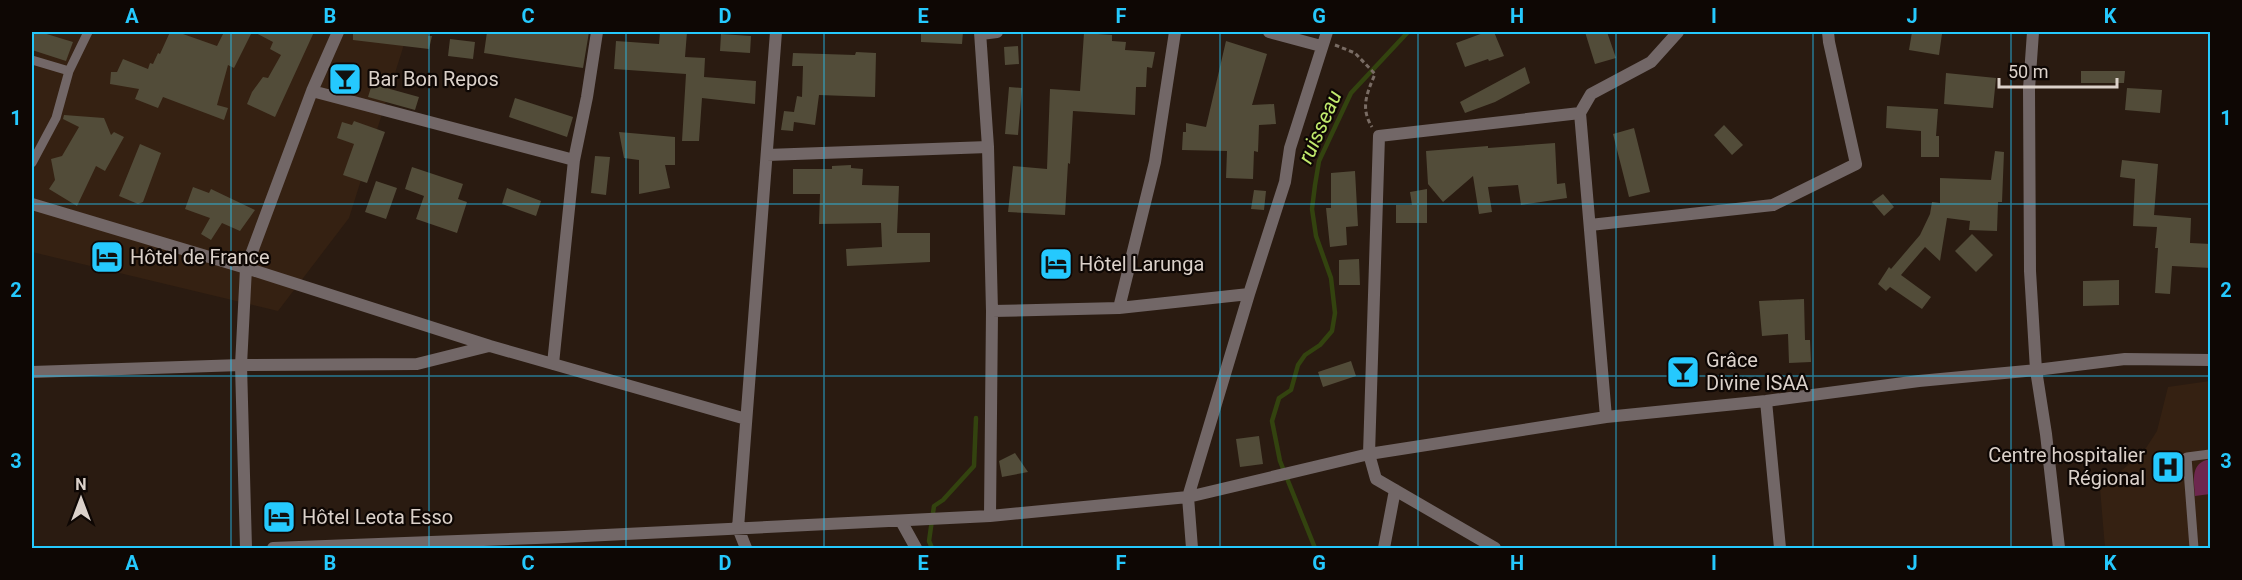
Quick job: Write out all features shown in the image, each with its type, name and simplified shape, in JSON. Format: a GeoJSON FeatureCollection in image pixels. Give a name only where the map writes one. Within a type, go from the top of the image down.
{"type":"FeatureCollection","features":[{"type":"Feature","properties":{"kind":"street"},"geometry":{"type":"LineString","coordinates":[[246,549],[241,365],[246,268],[312,91],[338,32]]}},
{"type":"Feature","properties":{"kind":"street"},"geometry":{"type":"LineString","coordinates":[[553,364],[574,160],[597,32]]}},
{"type":"Feature","properties":{"kind":"street"},"geometry":{"type":"LineString","coordinates":[[746,549],[738,528],[776,32]]}},
{"type":"Feature","properties":{"kind":"street"},"geometry":{"type":"LineString","coordinates":[[990,516],[992,311],[988,147],[980,33],[997,32]]}},
{"type":"Feature","properties":{"kind":"street"},"geometry":{"type":"LineString","coordinates":[[1119,308],[1155,162],[1174,32]]}},
{"type":"Feature","properties":{"kind":"street"},"geometry":{"type":"LineString","coordinates":[[1269,32],[1322,46]]}},
{"type":"Feature","properties":{"kind":"street"},"geometry":{"type":"LineString","coordinates":[[1192,549],[1188,497],[1285,182],[1290,148],[1327,32]]}},
{"type":"Feature","properties":{"kind":"street"},"geometry":{"type":"LineString","coordinates":[[1606,417],[1580,113],[1591,94],[1651,62],[1678,32]]}},
{"type":"Feature","properties":{"kind":"street"},"geometry":{"type":"LineString","coordinates":[[1590,225],[1773,206],[1856,164],[1828,32]]}},
{"type":"Feature","properties":{"kind":"street"},"geometry":{"type":"LineString","coordinates":[[2033,32],[2029,89],[2030,271],[2036,370],[2059,549]]}},
{"type":"Feature","properties":{"kind":"street"},"geometry":{"type":"LineString","coordinates":[[312,91],[574,160]]}},
{"type":"Feature","properties":{"kind":"street"},"geometry":{"type":"LineString","coordinates":[[1495,549],[1376,479],[1369,454],[1378,136],[1580,113]]}},
{"type":"Feature","properties":{"kind":"street"},"geometry":{"type":"LineString","coordinates":[[767,155],[988,147]]}},
{"type":"Feature","properties":{"kind":"street"},"geometry":{"type":"LineString","coordinates":[[32,204],[246,268],[490,346],[746,420]]}},
{"type":"Feature","properties":{"kind":"street"},"geometry":{"type":"LineString","coordinates":[[992,311],[1119,308],[1249,294]]}},
{"type":"Feature","properties":{"kind":"street"},"geometry":{"type":"LineString","coordinates":[[32,372],[241,365],[417,364],[490,346]]}},
{"type":"Feature","properties":{"kind":"street"},"geometry":{"type":"LineString","coordinates":[[273,549],[517,544],[738,528],[990,516],[1188,497],[1369,454],[1606,417],[1766,401],[1919,381],[2125,359],[2211,360]]}},
{"type":"Feature","properties":{"kind":"street"},"geometry":{"type":"LineString","coordinates":[[1766,401],[1780,549]]}},
{"type":"Feature","properties":{"kind":"street"},"geometry":{"type":"LineString","coordinates":[[1384,549],[1395,490]]}},
{"type":"Feature","properties":{"kind":"street"},"geometry":{"type":"LineString","coordinates":[[901,521],[916,549]]}},
{"type":"Feature","properties":{"kind":"lane"},"geometry":{"type":"LineString","coordinates":[[32,163],[56,118],[69,71],[88,32]]}},
{"type":"Feature","properties":{"kind":"lane"},"geometry":{"type":"LineString","coordinates":[[32,60],[69,71]]}},
{"type":"Feature","properties":{"kind":"lane"},"geometry":{"type":"LineString","coordinates":[[2194,549],[2187,457],[2211,454]]}},
{"type":"Feature","properties":{"kind":"path"},"geometry":{"type":"LineString","coordinates":[[1322,46],[1335,45],[1345,48],[1355,53],[1373,70],[1375,74],[1365,100],[1368,120],[1378,136]]}},
{"type":"Feature","properties":{"kind":"shaded area"},"geometry":{"type":"Polygon","coordinates":[[[32,32],[408,32],[349,218],[278,311],[32,252],[32,32]]]}},
{"type":"Feature","properties":{"kind":"shaded area","name":"Centre hospitalier Régional"},"geometry":{"type":"Polygon","coordinates":[[[2210,381],[2210,548],[2105,548],[2100,488],[2146,448],[2157,431],[2168,387],[2210,381]]]}},
{"type":"Feature","properties":{"kind":"shaded area"},"geometry":{"type":"Polygon","coordinates":[[[2210,459],[2210,494],[2195,496],[2196,468],[2210,459]]]}},
{"type":"Feature","properties":{"kind":"building"},"geometry":{"type":"Polygon","coordinates":[[[32,32],[40,32],[73,42],[66,61],[32,50],[32,32]]]}},
{"type":"Feature","properties":{"kind":"building"},"geometry":{"type":"Polygon","coordinates":[[[170,32],[183,32],[183,34],[217,46],[224,32],[252,32],[234,68],[228,65],[217,105],[228,108],[224,120],[163,97],[158,108],[135,99],[139,89],[110,84],[111,72],[117,72],[123,59],[148,69],[158,53],[160,54],[170,32]]]}},
{"type":"Feature","properties":{"kind":"building"},"geometry":{"type":"Polygon","coordinates":[[[254,32],[314,32],[275,117],[247,104],[252,92],[263,77],[268,78],[281,55],[270,49],[273,42],[254,32]]]}},
{"type":"Feature","properties":{"kind":"building"},"geometry":{"type":"Polygon","coordinates":[[[353,32],[417,32],[428,33],[428,36],[432,36],[429,49],[353,40],[353,32]]]}},
{"type":"Feature","properties":{"kind":"building"},"geometry":{"type":"Polygon","coordinates":[[[487,32],[589,32],[583,68],[484,53],[487,32]]]}},
{"type":"Feature","properties":{"kind":"building"},"geometry":{"type":"Polygon","coordinates":[[[660,32],[687,32],[685,57],[705,58],[704,77],[756,81],[755,104],[702,98],[699,141],[682,141],[686,74],[614,69],[616,41],[659,44],[660,32]]]}},
{"type":"Feature","properties":{"kind":"building"},"geometry":{"type":"Polygon","coordinates":[[[921,32],[963,32],[962,44],[921,42],[921,32]]]}},
{"type":"Feature","properties":{"kind":"building"},"geometry":{"type":"Polygon","coordinates":[[[1486,32],[1494,32],[1504,56],[1465,67],[1456,43],[1486,32]]]}},
{"type":"Feature","properties":{"kind":"building"},"geometry":{"type":"Polygon","coordinates":[[[1585,32],[1607,32],[1616,58],[1595,64],[1585,32]]]}},
{"type":"Feature","properties":{"kind":"building"},"geometry":{"type":"Polygon","coordinates":[[[1912,32],[1942,34],[1939,55],[1909,50],[1912,32]]]}},
{"type":"Feature","properties":{"kind":"building"},"geometry":{"type":"Polygon","coordinates":[[[1084,33],[1112,35],[1112,41],[1126,42],[1125,50],[1155,52],[1152,68],[1147,67],[1146,87],[1136,87],[1135,115],[1073,111],[1065,215],[1008,212],[1013,166],[1047,169],[1050,89],[1080,91],[1084,33]]]}},
{"type":"Feature","properties":{"kind":"building"},"geometry":{"type":"Polygon","coordinates":[[[721,34],[751,36],[750,53],[720,51],[721,34]]]}},
{"type":"Feature","properties":{"kind":"building"},"geometry":{"type":"Polygon","coordinates":[[[450,39],[475,42],[473,59],[448,56],[450,39]]]}},
{"type":"Feature","properties":{"kind":"building"},"geometry":{"type":"Polygon","coordinates":[[[1226,41],[1267,54],[1252,105],[1274,104],[1276,124],[1259,125],[1258,152],[1254,151],[1253,179],[1226,178],[1227,151],[1182,150],[1186,123],[1206,127],[1226,41]]]}},
{"type":"Feature","properties":{"kind":"building"},"geometry":{"type":"Polygon","coordinates":[[[1018,46],[1019,64],[1005,65],[1004,47],[1018,46]]]}},
{"type":"Feature","properties":{"kind":"building"},"geometry":{"type":"Polygon","coordinates":[[[856,52],[876,53],[875,97],[819,95],[815,125],[794,122],[793,131],[781,130],[784,111],[794,112],[797,96],[802,97],[803,66],[792,66],[793,53],[855,55],[856,52]]]}},
{"type":"Feature","properties":{"kind":"building"},"geometry":{"type":"Polygon","coordinates":[[[1525,67],[1530,83],[1495,102],[1465,113],[1460,102],[1525,67]]]}},
{"type":"Feature","properties":{"kind":"building"},"geometry":{"type":"Polygon","coordinates":[[[2081,71],[2125,71],[2124,83],[2081,83],[2081,71]]]}},
{"type":"Feature","properties":{"kind":"building"},"geometry":{"type":"Polygon","coordinates":[[[1946,73],[1996,78],[1993,108],[1944,104],[1946,73]]]}},
{"type":"Feature","properties":{"kind":"building"},"geometry":{"type":"Polygon","coordinates":[[[372,84],[419,97],[415,110],[368,97],[372,84]]]}},
{"type":"Feature","properties":{"kind":"building"},"geometry":{"type":"Polygon","coordinates":[[[1009,87],[1022,88],[1018,135],[1005,134],[1009,87]]]}},
{"type":"Feature","properties":{"kind":"building"},"geometry":{"type":"Polygon","coordinates":[[[2127,88],[2162,90],[2160,113],[2125,110],[2127,88]]]}},
{"type":"Feature","properties":{"kind":"building"},"geometry":{"type":"Polygon","coordinates":[[[515,98],[573,117],[567,137],[509,117],[515,98]]]}},
{"type":"Feature","properties":{"kind":"building"},"geometry":{"type":"Polygon","coordinates":[[[1887,106],[1938,109],[1936,136],[1939,136],[1939,157],[1921,157],[1921,131],[1886,128],[1887,106]]]}},
{"type":"Feature","properties":{"kind":"building"},"geometry":{"type":"Polygon","coordinates":[[[64,115],[104,118],[111,135],[114,132],[124,137],[105,171],[96,166],[77,206],[49,189],[55,180],[51,159],[62,156],[79,127],[63,119],[64,115]]]}},
{"type":"Feature","properties":{"kind":"building"},"geometry":{"type":"Polygon","coordinates":[[[354,121],[385,132],[367,183],[343,175],[354,144],[337,138],[342,122],[352,125],[354,121]]]}},
{"type":"Feature","properties":{"kind":"building"},"geometry":{"type":"Polygon","coordinates":[[[1724,125],[1743,145],[1732,155],[1714,135],[1724,125]]]}},
{"type":"Feature","properties":{"kind":"building"},"geometry":{"type":"Polygon","coordinates":[[[1634,128],[1650,192],[1629,197],[1613,134],[1634,128]]]}},
{"type":"Feature","properties":{"kind":"building"},"geometry":{"type":"Polygon","coordinates":[[[619,132],[675,137],[675,165],[665,165],[670,188],[639,194],[639,160],[624,158],[619,132]]]}},
{"type":"Feature","properties":{"kind":"building"},"geometry":{"type":"Polygon","coordinates":[[[1555,143],[1557,184],[1565,183],[1567,198],[1521,205],[1518,185],[1488,187],[1492,212],[1479,214],[1473,176],[1443,202],[1428,184],[1426,151],[1555,143]]]}},
{"type":"Feature","properties":{"kind":"building"},"geometry":{"type":"Polygon","coordinates":[[[140,144],[161,153],[143,202],[138,204],[119,196],[140,144]]]}},
{"type":"Feature","properties":{"kind":"building"},"geometry":{"type":"Polygon","coordinates":[[[1995,151],[2004,152],[2002,202],[1998,202],[1997,231],[1969,230],[1970,221],[1947,218],[1940,261],[1925,247],[1901,275],[1931,297],[1922,309],[1890,287],[1886,291],[1878,284],[1889,267],[1891,269],[1920,235],[1930,214],[1932,202],[1940,203],[1940,178],[1991,180],[1995,151]]]}},
{"type":"Feature","properties":{"kind":"building"},"geometry":{"type":"Polygon","coordinates":[[[595,156],[610,157],[606,195],[591,193],[595,156]]]}},
{"type":"Feature","properties":{"kind":"building"},"geometry":{"type":"Polygon","coordinates":[[[2122,160],[2158,164],[2154,215],[2191,218],[2190,243],[2211,244],[2211,268],[2172,266],[2170,294],[2155,293],[2157,227],[2133,226],[2135,179],[2120,177],[2122,160]]]}},
{"type":"Feature","properties":{"kind":"building"},"geometry":{"type":"Polygon","coordinates":[[[851,165],[851,168],[863,169],[862,185],[899,186],[897,233],[930,233],[930,262],[847,266],[846,249],[882,247],[881,223],[819,224],[820,194],[793,194],[793,169],[832,169],[832,166],[851,165]]]}},
{"type":"Feature","properties":{"kind":"building"},"geometry":{"type":"Polygon","coordinates":[[[412,167],[463,184],[458,199],[467,202],[457,233],[416,219],[424,196],[405,189],[412,167]]]}},
{"type":"Feature","properties":{"kind":"building"},"geometry":{"type":"Polygon","coordinates":[[[1355,171],[1358,226],[1346,227],[1347,245],[1330,247],[1326,208],[1331,208],[1331,173],[1355,171]]]}},
{"type":"Feature","properties":{"kind":"building"},"geometry":{"type":"Polygon","coordinates":[[[376,181],[397,188],[386,219],[365,212],[376,181]]]}},
{"type":"Feature","properties":{"kind":"building"},"geometry":{"type":"Polygon","coordinates":[[[193,187],[209,193],[211,189],[255,210],[240,231],[222,223],[211,240],[201,234],[210,218],[185,209],[193,187]]]}},
{"type":"Feature","properties":{"kind":"building"},"geometry":{"type":"Polygon","coordinates":[[[507,188],[541,201],[536,216],[502,204],[507,188]]]}},
{"type":"Feature","properties":{"kind":"building"},"geometry":{"type":"Polygon","coordinates":[[[1427,189],[1427,223],[1396,223],[1396,205],[1412,205],[1410,192],[1427,189]]]}},
{"type":"Feature","properties":{"kind":"building"},"geometry":{"type":"Polygon","coordinates":[[[1254,190],[1266,191],[1264,210],[1251,209],[1254,190]]]}},
{"type":"Feature","properties":{"kind":"building"},"geometry":{"type":"Polygon","coordinates":[[[1883,194],[1894,207],[1884,216],[1872,202],[1883,194]]]}},
{"type":"Feature","properties":{"kind":"building"},"geometry":{"type":"Polygon","coordinates":[[[1972,234],[1993,255],[1976,272],[1955,251],[1972,234]]]}},
{"type":"Feature","properties":{"kind":"building"},"geometry":{"type":"Polygon","coordinates":[[[1359,259],[1360,285],[1339,285],[1339,260],[1359,259]]]}},
{"type":"Feature","properties":{"kind":"building"},"geometry":{"type":"Polygon","coordinates":[[[2119,280],[2119,305],[2083,306],[2083,281],[2119,280]]]}},
{"type":"Feature","properties":{"kind":"building"},"geometry":{"type":"Polygon","coordinates":[[[1804,299],[1805,340],[1810,340],[1811,362],[1789,363],[1788,334],[1762,336],[1759,301],[1804,299]]]}},
{"type":"Feature","properties":{"kind":"building"},"geometry":{"type":"Polygon","coordinates":[[[1351,361],[1356,376],[1323,387],[1318,372],[1351,361]]]}},
{"type":"Feature","properties":{"kind":"building"},"geometry":{"type":"Polygon","coordinates":[[[1259,436],[1263,464],[1240,467],[1236,439],[1259,436]]]}},
{"type":"Feature","properties":{"kind":"building"},"geometry":{"type":"Polygon","coordinates":[[[1015,453],[1028,472],[1002,477],[999,461],[1015,453]]]}},
{"type":"Feature","properties":{"kind":"waterway","name":"ruisseau"},"geometry":{"type":"LineString","coordinates":[[1315,548],[1280,461],[1272,421],[1279,398],[1291,390],[1298,365],[1305,355],[1320,345],[1332,331],[1335,313],[1331,278],[1316,236],[1312,209],[1319,161],[1351,93],[1408,32]]}},
{"type":"Feature","properties":{"kind":"waterway","name":"ruisseau"},"geometry":{"type":"LineString","coordinates":[[932,548],[929,541],[934,506],[943,500],[974,466],[976,418]]}},
{"type":"Feature","properties":{"kind":"place","name":"Bar Bon Repos"},"geometry":{"type":"Point","coordinates":[345,79]}},
{"type":"Feature","properties":{"kind":"place","name":"Hôtel de France"},"geometry":{"type":"Point","coordinates":[107,257]}},
{"type":"Feature","properties":{"kind":"place","name":"Hôtel Larunga"},"geometry":{"type":"Point","coordinates":[1056,264]}},
{"type":"Feature","properties":{"kind":"place","name":"Grâce Divine ISAA"},"geometry":{"type":"Point","coordinates":[1683,372]}},
{"type":"Feature","properties":{"kind":"place","name":"Centre hospitalier Régional"},"geometry":{"type":"Point","coordinates":[2168,467]}},
{"type":"Feature","properties":{"kind":"place","name":"Hôtel Leota Esso"},"geometry":{"type":"Point","coordinates":[279,517]}}]}
